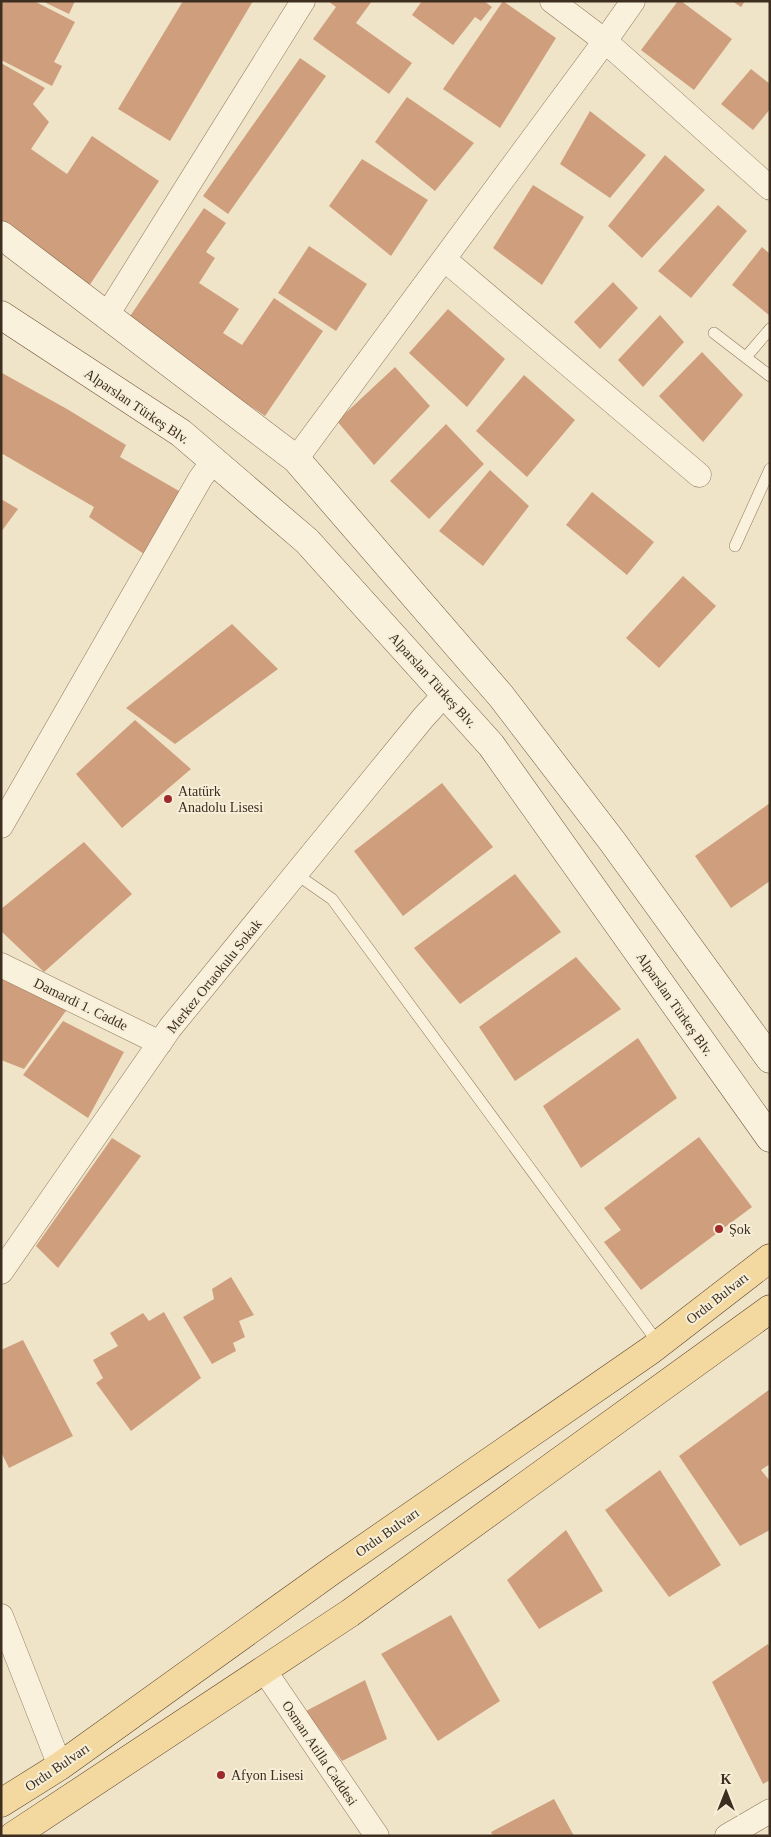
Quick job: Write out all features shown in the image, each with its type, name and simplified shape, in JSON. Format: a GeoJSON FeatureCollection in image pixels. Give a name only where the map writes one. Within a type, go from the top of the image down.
{"type":"FeatureCollection","features":[{"type":"Feature","properties":{"kind":"main road","name":"Ordu Bulvarı"},"geometry":{"type":"LineString","coordinates":[[1,1803],[60,1766],[333,1570],[659,1344],[770,1258]]}},
{"type":"Feature","properties":{"kind":"main road"},"geometry":{"type":"LineString","coordinates":[[13,1836],[350,1613],[770,1309]]}},
{"type":"Feature","properties":{"kind":"street"},"geometry":{"type":"LineString","coordinates":[[107,315],[303,1]]}},
{"type":"Feature","properties":{"kind":"street"},"geometry":{"type":"LineString","coordinates":[[552,1],[605,41],[770,188]]}},
{"type":"Feature","properties":{"kind":"street"},"geometry":{"type":"LineString","coordinates":[[296,459],[633,1]]}},
{"type":"Feature","properties":{"kind":"street"},"geometry":{"type":"LineString","coordinates":[[1,235],[296,459],[501,696],[612,841],[770,1059]]}},
{"type":"Feature","properties":{"kind":"street"},"geometry":{"type":"LineString","coordinates":[[444,259],[699,475]]}},
{"type":"Feature","properties":{"kind":"street","name":"Alparslan Türkeş Blv."},"geometry":{"type":"LineString","coordinates":[[3,321],[181,434],[307,541],[491,745],[770,1138]]}},
{"type":"Feature","properties":{"kind":"street"},"geometry":{"type":"LineString","coordinates":[[1,826],[200,479],[213,461]]}},
{"type":"Feature","properties":{"kind":"street","name":"Merkez Ortaokulu Sokak"},"geometry":{"type":"LineString","coordinates":[[1,1272],[170,1028],[423,718],[446,694]]}},
{"type":"Feature","properties":{"kind":"street","name":"Damardi 1. Cadde"},"geometry":{"type":"LineString","coordinates":[[1,965],[160,1043]]}},
{"type":"Feature","properties":{"kind":"street"},"geometry":{"type":"LineString","coordinates":[[1,1616],[60,1766]]}},
{"type":"Feature","properties":{"kind":"street","name":"Osman Atilla Caddesi"},"geometry":{"type":"LineString","coordinates":[[264,1670],[377,1836]]}},
{"type":"Feature","properties":{"kind":"street"},"geometry":{"type":"LineString","coordinates":[[727,1836],[770,1811]]}},
{"type":"Feature","properties":{"kind":"lane"},"geometry":{"type":"LineString","coordinates":[[746,357],[770,328]]}},
{"type":"Feature","properties":{"kind":"lane"},"geometry":{"type":"LineString","coordinates":[[714,333],[770,376]]}},
{"type":"Feature","properties":{"kind":"lane"},"geometry":{"type":"LineString","coordinates":[[734,546],[770,469]]}},
{"type":"Feature","properties":{"kind":"lane"},"geometry":{"type":"LineString","coordinates":[[296,874],[332,899],[659,1344]]}},
{"type":"Feature","properties":{"kind":"building"},"geometry":{"type":"Polygon","coordinates":[[[1,1],[34,1],[75,22],[54,62],[62,66],[52,86],[1,60],[1,1]]]}},
{"type":"Feature","properties":{"kind":"building"},"geometry":{"type":"Polygon","coordinates":[[[42,1],[75,1],[69,14],[42,1]]]}},
{"type":"Feature","properties":{"kind":"building"},"geometry":{"type":"Polygon","coordinates":[[[183,1],[253,1],[170,141],[118,109],[183,1]]]}},
{"type":"Feature","properties":{"kind":"building"},"geometry":{"type":"Polygon","coordinates":[[[328,1],[372,1],[356,23],[412,63],[389,94],[313,39],[336,7],[328,1]]]}},
{"type":"Feature","properties":{"kind":"building"},"geometry":{"type":"Polygon","coordinates":[[[422,1],[484,1],[492,7],[481,21],[475,17],[453,45],[412,15],[422,1]]]}},
{"type":"Feature","properties":{"kind":"building"},"geometry":{"type":"Polygon","coordinates":[[[503,1],[556,38],[500,128],[443,89],[503,1]]]}},
{"type":"Feature","properties":{"kind":"building"},"geometry":{"type":"Polygon","coordinates":[[[678,1],[681,1],[732,39],[694,90],[641,50],[678,1]]]}},
{"type":"Feature","properties":{"kind":"building"},"geometry":{"type":"Polygon","coordinates":[[[732,1],[745,1],[741,7],[732,1]]]}},
{"type":"Feature","properties":{"kind":"building"},"geometry":{"type":"Polygon","coordinates":[[[300,58],[326,76],[228,214],[203,196],[300,58]]]}},
{"type":"Feature","properties":{"kind":"building"},"geometry":{"type":"Polygon","coordinates":[[[1,63],[45,88],[33,104],[49,122],[31,149],[67,174],[92,136],[159,181],[89,286],[1,228],[1,63]]]}},
{"type":"Feature","properties":{"kind":"building"},"geometry":{"type":"Polygon","coordinates":[[[751,69],[770,84],[770,109],[753,130],[721,104],[751,69]]]}},
{"type":"Feature","properties":{"kind":"building"},"geometry":{"type":"Polygon","coordinates":[[[407,97],[474,143],[435,191],[375,142],[407,97]]]}},
{"type":"Feature","properties":{"kind":"building"},"geometry":{"type":"Polygon","coordinates":[[[590,111],[646,155],[610,198],[560,164],[590,111]]]}},
{"type":"Feature","properties":{"kind":"building"},"geometry":{"type":"Polygon","coordinates":[[[665,155],[705,190],[642,258],[608,226],[665,155]]]}},
{"type":"Feature","properties":{"kind":"building"},"geometry":{"type":"Polygon","coordinates":[[[362,159],[428,200],[391,256],[329,206],[362,159]]]}},
{"type":"Feature","properties":{"kind":"building"},"geometry":{"type":"Polygon","coordinates":[[[533,185],[584,217],[542,285],[493,248],[533,185]]]}},
{"type":"Feature","properties":{"kind":"building"},"geometry":{"type":"Polygon","coordinates":[[[718,205],[747,231],[691,298],[658,271],[718,205]]]}},
{"type":"Feature","properties":{"kind":"building"},"geometry":{"type":"Polygon","coordinates":[[[204,208],[226,223],[206,252],[215,258],[199,283],[239,309],[223,333],[242,345],[274,298],[323,331],[265,416],[126,322],[204,208]]]}},
{"type":"Feature","properties":{"kind":"building"},"geometry":{"type":"Polygon","coordinates":[[[309,246],[367,284],[336,331],[278,293],[309,246]]]}},
{"type":"Feature","properties":{"kind":"building"},"geometry":{"type":"Polygon","coordinates":[[[762,247],[770,254],[770,316],[732,285],[762,247]]]}},
{"type":"Feature","properties":{"kind":"building"},"geometry":{"type":"Polygon","coordinates":[[[613,282],[638,308],[600,349],[574,322],[613,282]]]}},
{"type":"Feature","properties":{"kind":"building"},"geometry":{"type":"Polygon","coordinates":[[[448,309],[505,359],[467,407],[409,353],[448,309]]]}},
{"type":"Feature","properties":{"kind":"building"},"geometry":{"type":"Polygon","coordinates":[[[660,315],[684,342],[643,387],[618,360],[660,315]]]}},
{"type":"Feature","properties":{"kind":"building"},"geometry":{"type":"Polygon","coordinates":[[[702,352],[743,395],[703,442],[659,396],[702,352]]]}},
{"type":"Feature","properties":{"kind":"building"},"geometry":{"type":"Polygon","coordinates":[[[395,367],[430,406],[374,465],[337,421],[395,367]]]}},
{"type":"Feature","properties":{"kind":"building"},"geometry":{"type":"Polygon","coordinates":[[[2,373],[67,409],[126,445],[120,457],[186,495],[150,558],[89,517],[94,507],[1,453],[2,373]]]}},
{"type":"Feature","properties":{"kind":"building"},"geometry":{"type":"Polygon","coordinates":[[[524,375],[575,420],[527,477],[476,431],[524,375]]]}},
{"type":"Feature","properties":{"kind":"building"},"geometry":{"type":"Polygon","coordinates":[[[446,424],[484,464],[429,519],[390,481],[446,424]]]}},
{"type":"Feature","properties":{"kind":"building"},"geometry":{"type":"Polygon","coordinates":[[[490,470],[529,506],[483,566],[439,531],[490,470]]]}},
{"type":"Feature","properties":{"kind":"building"},"geometry":{"type":"Polygon","coordinates":[[[592,492],[654,542],[627,575],[566,525],[592,492]]]}},
{"type":"Feature","properties":{"kind":"building"},"geometry":{"type":"Polygon","coordinates":[[[1,499],[18,509],[1,532],[1,499]]]}},
{"type":"Feature","properties":{"kind":"building"},"geometry":{"type":"Polygon","coordinates":[[[683,576],[716,606],[659,668],[626,638],[683,576]]]}},
{"type":"Feature","properties":{"kind":"building"},"geometry":{"type":"Polygon","coordinates":[[[232,624],[278,669],[175,744],[126,708],[232,624]]]}},
{"type":"Feature","properties":{"kind":"building"},"geometry":{"type":"Polygon","coordinates":[[[135,720],[191,769],[122,828],[76,774],[135,720]]]}},
{"type":"Feature","properties":{"kind":"building"},"geometry":{"type":"Polygon","coordinates":[[[442,783],[493,847],[403,916],[354,851],[442,783]]]}},
{"type":"Feature","properties":{"kind":"building"},"geometry":{"type":"Polygon","coordinates":[[[770,803],[770,881],[731,908],[695,856],[770,803]]]}},
{"type":"Feature","properties":{"kind":"building"},"geometry":{"type":"Polygon","coordinates":[[[84,842],[132,894],[44,972],[1,931],[1,909],[84,842]]]}},
{"type":"Feature","properties":{"kind":"building"},"geometry":{"type":"Polygon","coordinates":[[[515,874],[561,932],[460,1004],[414,948],[515,874]]]}},
{"type":"Feature","properties":{"kind":"building"},"geometry":{"type":"Polygon","coordinates":[[[576,957],[621,1009],[515,1081],[479,1027],[576,957]]]}},
{"type":"Feature","properties":{"kind":"building"},"geometry":{"type":"Polygon","coordinates":[[[1,972],[68,1008],[24,1069],[1,1060],[1,972]]]}},
{"type":"Feature","properties":{"kind":"building"},"geometry":{"type":"Polygon","coordinates":[[[63,1021],[124,1052],[88,1118],[23,1075],[63,1021]]]}},
{"type":"Feature","properties":{"kind":"building"},"geometry":{"type":"Polygon","coordinates":[[[638,1038],[677,1098],[581,1168],[543,1106],[638,1038]]]}},
{"type":"Feature","properties":{"kind":"building"},"geometry":{"type":"Polygon","coordinates":[[[699,1137],[752,1207],[641,1290],[604,1242],[621,1230],[604,1208],[699,1137]]]}},
{"type":"Feature","properties":{"kind":"building"},"geometry":{"type":"Polygon","coordinates":[[[112,1138],[141,1156],[58,1268],[36,1246],[112,1138]]]}},
{"type":"Feature","properties":{"kind":"building"},"geometry":{"type":"Polygon","coordinates":[[[231,1277],[254,1315],[239,1321],[245,1337],[233,1343],[236,1351],[212,1364],[183,1317],[214,1299],[212,1289],[231,1277]]]}},
{"type":"Feature","properties":{"kind":"building"},"geometry":{"type":"Polygon","coordinates":[[[164,1312],[201,1378],[131,1431],[96,1383],[103,1378],[93,1360],[118,1346],[110,1333],[143,1313],[149,1321],[164,1312]]]}},
{"type":"Feature","properties":{"kind":"building"},"geometry":{"type":"Polygon","coordinates":[[[23,1340],[73,1436],[9,1468],[1,1452],[1,1350],[23,1340]]]}},
{"type":"Feature","properties":{"kind":"building"},"geometry":{"type":"Polygon","coordinates":[[[770,1389],[770,1464],[761,1470],[770,1481],[770,1530],[740,1546],[679,1456],[770,1389]]]}},
{"type":"Feature","properties":{"kind":"building"},"geometry":{"type":"Polygon","coordinates":[[[660,1470],[721,1565],[669,1597],[605,1510],[660,1470]]]}},
{"type":"Feature","properties":{"kind":"building"},"geometry":{"type":"Polygon","coordinates":[[[566,1530],[603,1591],[539,1629],[507,1580],[566,1530]]]}},
{"type":"Feature","properties":{"kind":"building"},"geometry":{"type":"Polygon","coordinates":[[[451,1615],[500,1701],[438,1741],[381,1654],[451,1615]]]}},
{"type":"Feature","properties":{"kind":"building"},"geometry":{"type":"Polygon","coordinates":[[[768,1644],[770,1647],[770,1780],[763,1784],[712,1682],[768,1644]]]}},
{"type":"Feature","properties":{"kind":"building"},"geometry":{"type":"Polygon","coordinates":[[[365,1680],[387,1739],[342,1761],[306,1711],[365,1680]]]}},
{"type":"Feature","properties":{"kind":"building"},"geometry":{"type":"Polygon","coordinates":[[[554,1799],[574,1836],[493,1836],[491,1832],[554,1799]]]}},
{"type":"Feature","properties":{"kind":"place","name":"Atatürk Anadolu Lisesi"},"geometry":{"type":"Point","coordinates":[168,799]}},
{"type":"Feature","properties":{"kind":"place","name":"Şok"},"geometry":{"type":"Point","coordinates":[719,1229]}},
{"type":"Feature","properties":{"kind":"place","name":"Afyon Lisesi"},"geometry":{"type":"Point","coordinates":[221,1775]}}]}
